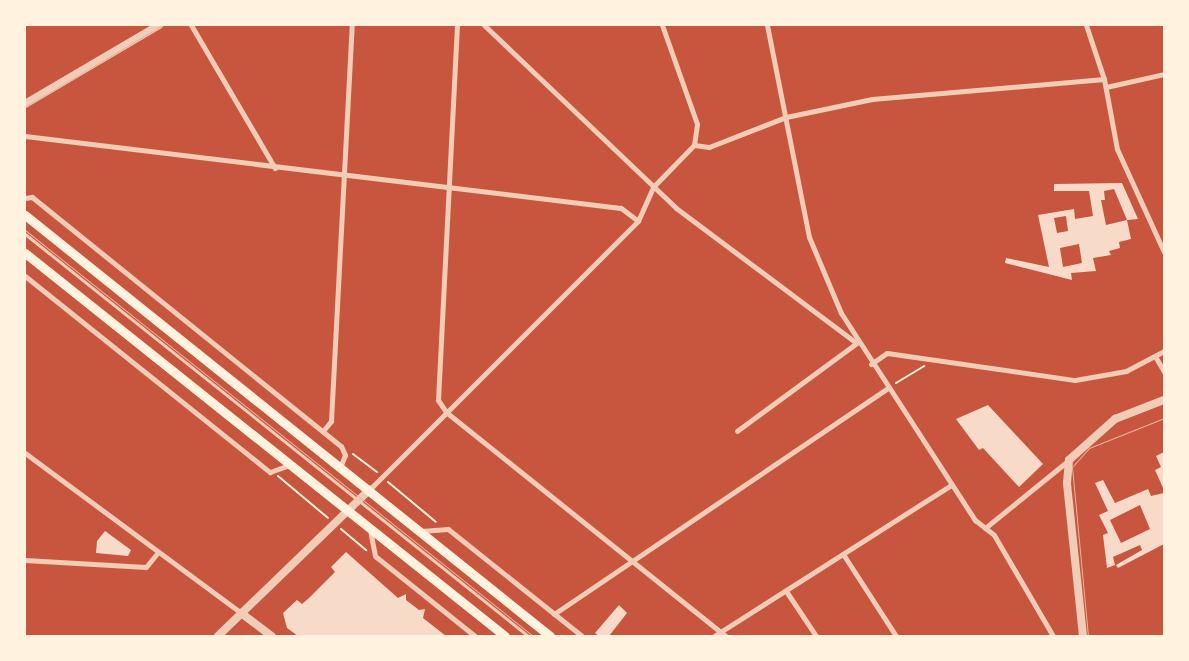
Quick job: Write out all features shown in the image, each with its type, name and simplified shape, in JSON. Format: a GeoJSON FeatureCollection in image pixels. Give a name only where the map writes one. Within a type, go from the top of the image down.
{"type":"FeatureCollection","features":[{"type":"Feature","properties":{"kind":"main road"},"geometry":{"type":"LineString","coordinates":[[25,214],[341,465],[420,532],[550,636]]}},
{"type":"Feature","properties":{"kind":"main road"},"geometry":{"type":"LineString","coordinates":[[25,253],[346,512],[505,636]]}},
{"type":"Feature","properties":{"kind":"street"},"geometry":{"type":"LineString","coordinates":[[25,104],[159,25]]}},
{"type":"Feature","properties":{"kind":"street"},"geometry":{"type":"LineString","coordinates":[[191,25],[275,168]]}},
{"type":"Feature","properties":{"kind":"street"},"geometry":{"type":"LineString","coordinates":[[323,431],[331,421],[352,25]]}},
{"type":"Feature","properties":{"kind":"street"},"geometry":{"type":"LineString","coordinates":[[458,25],[438,400],[446,412],[726,636]]}},
{"type":"Feature","properties":{"kind":"street"},"geometry":{"type":"LineString","coordinates":[[484,25],[653,187],[857,343]]}},
{"type":"Feature","properties":{"kind":"street"},"geometry":{"type":"LineString","coordinates":[[218,636],[370,489],[638,221],[653,187],[694,145],[697,124],[662,25]]}},
{"type":"Feature","properties":{"kind":"street"},"geometry":{"type":"LineString","coordinates":[[767,25],[809,237],[857,343],[952,486],[985,528],[994,535],[1053,636]]}},
{"type":"Feature","properties":{"kind":"street"},"geometry":{"type":"LineString","coordinates":[[1086,25],[1104,79],[1117,149],[1164,252]]}},
{"type":"Feature","properties":{"kind":"street"},"geometry":{"type":"LineString","coordinates":[[1106,87],[1164,74]]}},
{"type":"Feature","properties":{"kind":"street"},"geometry":{"type":"LineString","coordinates":[[694,145],[717,145],[786,117],[872,99],[1104,79]]}},
{"type":"Feature","properties":{"kind":"street"},"geometry":{"type":"LineString","coordinates":[[25,136],[275,168],[621,208],[638,221]]}},
{"type":"Feature","properties":{"kind":"street"},"geometry":{"type":"LineString","coordinates":[[25,198],[32,197],[323,431],[345,452],[341,465]]}},
{"type":"Feature","properties":{"kind":"street"},"geometry":{"type":"LineString","coordinates":[[25,276],[270,472],[289,465]]}},
{"type":"Feature","properties":{"kind":"street"},"geometry":{"type":"LineString","coordinates":[[737,431],[857,343]]}},
{"type":"Feature","properties":{"kind":"street"},"geometry":{"type":"LineString","coordinates":[[871,364],[887,353],[939,357],[1053,379],[1093,378],[1126,371],[1164,351]]}},
{"type":"Feature","properties":{"kind":"street"},"geometry":{"type":"LineString","coordinates":[[1156,356],[1164,371]]}},
{"type":"Feature","properties":{"kind":"street"},"geometry":{"type":"LineString","coordinates":[[554,614],[888,388]]}},
{"type":"Feature","properties":{"kind":"street"},"geometry":{"type":"LineString","coordinates":[[985,528],[1069,460],[1115,419],[1164,400]]}},
{"type":"Feature","properties":{"kind":"street"},"geometry":{"type":"LineString","coordinates":[[25,453],[272,636]]}},
{"type":"Feature","properties":{"kind":"street"},"geometry":{"type":"LineString","coordinates":[[1069,460],[1066,483],[1083,636]]}},
{"type":"Feature","properties":{"kind":"street"},"geometry":{"type":"LineString","coordinates":[[714,636],[952,486]]}},
{"type":"Feature","properties":{"kind":"street"},"geometry":{"type":"LineString","coordinates":[[420,532],[440,527],[450,530],[582,636]]}},
{"type":"Feature","properties":{"kind":"street"},"geometry":{"type":"LineString","coordinates":[[370,530],[374,552],[475,636]]}},
{"type":"Feature","properties":{"kind":"street"},"geometry":{"type":"LineString","coordinates":[[25,560],[146,567],[158,552]]}},
{"type":"Feature","properties":{"kind":"street"},"geometry":{"type":"LineString","coordinates":[[843,554],[896,636]]}},
{"type":"Feature","properties":{"kind":"street"},"geometry":{"type":"LineString","coordinates":[[786,590],[816,636]]}},
{"type":"Feature","properties":{"kind":"lane"},"geometry":{"type":"LineString","coordinates":[[25,234],[528,636]]}},
{"type":"Feature","properties":{"kind":"path"},"geometry":{"type":"LineString","coordinates":[[888,388],[939,357]]}},
{"type":"Feature","properties":{"kind":"path"},"geometry":{"type":"LineString","coordinates":[[345,452],[382,476],[440,527]]}},
{"type":"Feature","properties":{"kind":"path"},"geometry":{"type":"LineString","coordinates":[[274,471],[320,511]]}},
{"type":"Feature","properties":{"kind":"path"},"geometry":{"type":"LineString","coordinates":[[351,537],[374,552]]}},
{"type":"Feature","properties":{"kind":"building"},"geometry":{"type":"Polygon","coordinates":[[[1122,183],[1138,219],[1127,220],[1131,239],[1119,242],[1120,248],[1109,251],[1111,255],[1093,258],[1096,271],[1071,273],[1072,280],[1005,263],[1006,258],[1049,267],[1038,215],[1074,209],[1075,219],[1093,216],[1089,191],[1054,191],[1054,184],[1122,183]],[[1114,189],[1104,191],[1105,200],[1101,200],[1106,225],[1127,220],[1114,189]],[[1066,216],[1054,218],[1057,233],[1068,231],[1066,216]],[[1079,244],[1060,248],[1063,267],[1082,263],[1079,244]]]}},
{"type":"Feature","properties":{"kind":"building"},"geometry":{"type":"Polygon","coordinates":[[[988,405],[1043,464],[1019,487],[983,448],[979,450],[956,419],[988,405]]]}},
{"type":"Feature","properties":{"kind":"building"},"geometry":{"type":"Polygon","coordinates":[[[1164,452],[1164,490],[1155,470],[1161,467],[1156,456],[1164,452]]]}},
{"type":"Feature","properties":{"kind":"building"},"geometry":{"type":"Polygon","coordinates":[[[1103,480],[1115,503],[1148,489],[1151,496],[1164,493],[1164,544],[1118,568],[1116,565],[1142,550],[1140,545],[1113,557],[1115,565],[1107,568],[1103,535],[1108,533],[1099,515],[1108,511],[1095,483],[1103,480]],[[1140,505],[1110,520],[1121,543],[1150,529],[1140,505]]]}},
{"type":"Feature","properties":{"kind":"building"},"geometry":{"type":"Polygon","coordinates":[[[105,531],[131,550],[128,556],[96,553],[97,541],[105,531]]]}},
{"type":"Feature","properties":{"kind":"building"},"geometry":{"type":"Polygon","coordinates":[[[346,552],[398,598],[406,594],[406,600],[419,610],[425,609],[423,618],[446,636],[298,636],[287,628],[283,613],[297,600],[302,604],[309,598],[335,572],[331,567],[346,552]]]}},
{"type":"Feature","properties":{"kind":"building"},"geometry":{"type":"Polygon","coordinates":[[[619,605],[627,613],[609,636],[599,636],[595,633],[619,605]]]}},
{"type":"Feature","properties":{"kind":"tram line"},"geometry":{"type":"LineString","coordinates":[[25,107],[163,25]]}},
{"type":"Feature","properties":{"kind":"tram line"},"geometry":{"type":"LineString","coordinates":[[25,230],[533,636]]}},
{"type":"Feature","properties":{"kind":"tram line"},"geometry":{"type":"LineString","coordinates":[[1088,636],[1072,467],[1089,448],[1164,418]]}}]}
